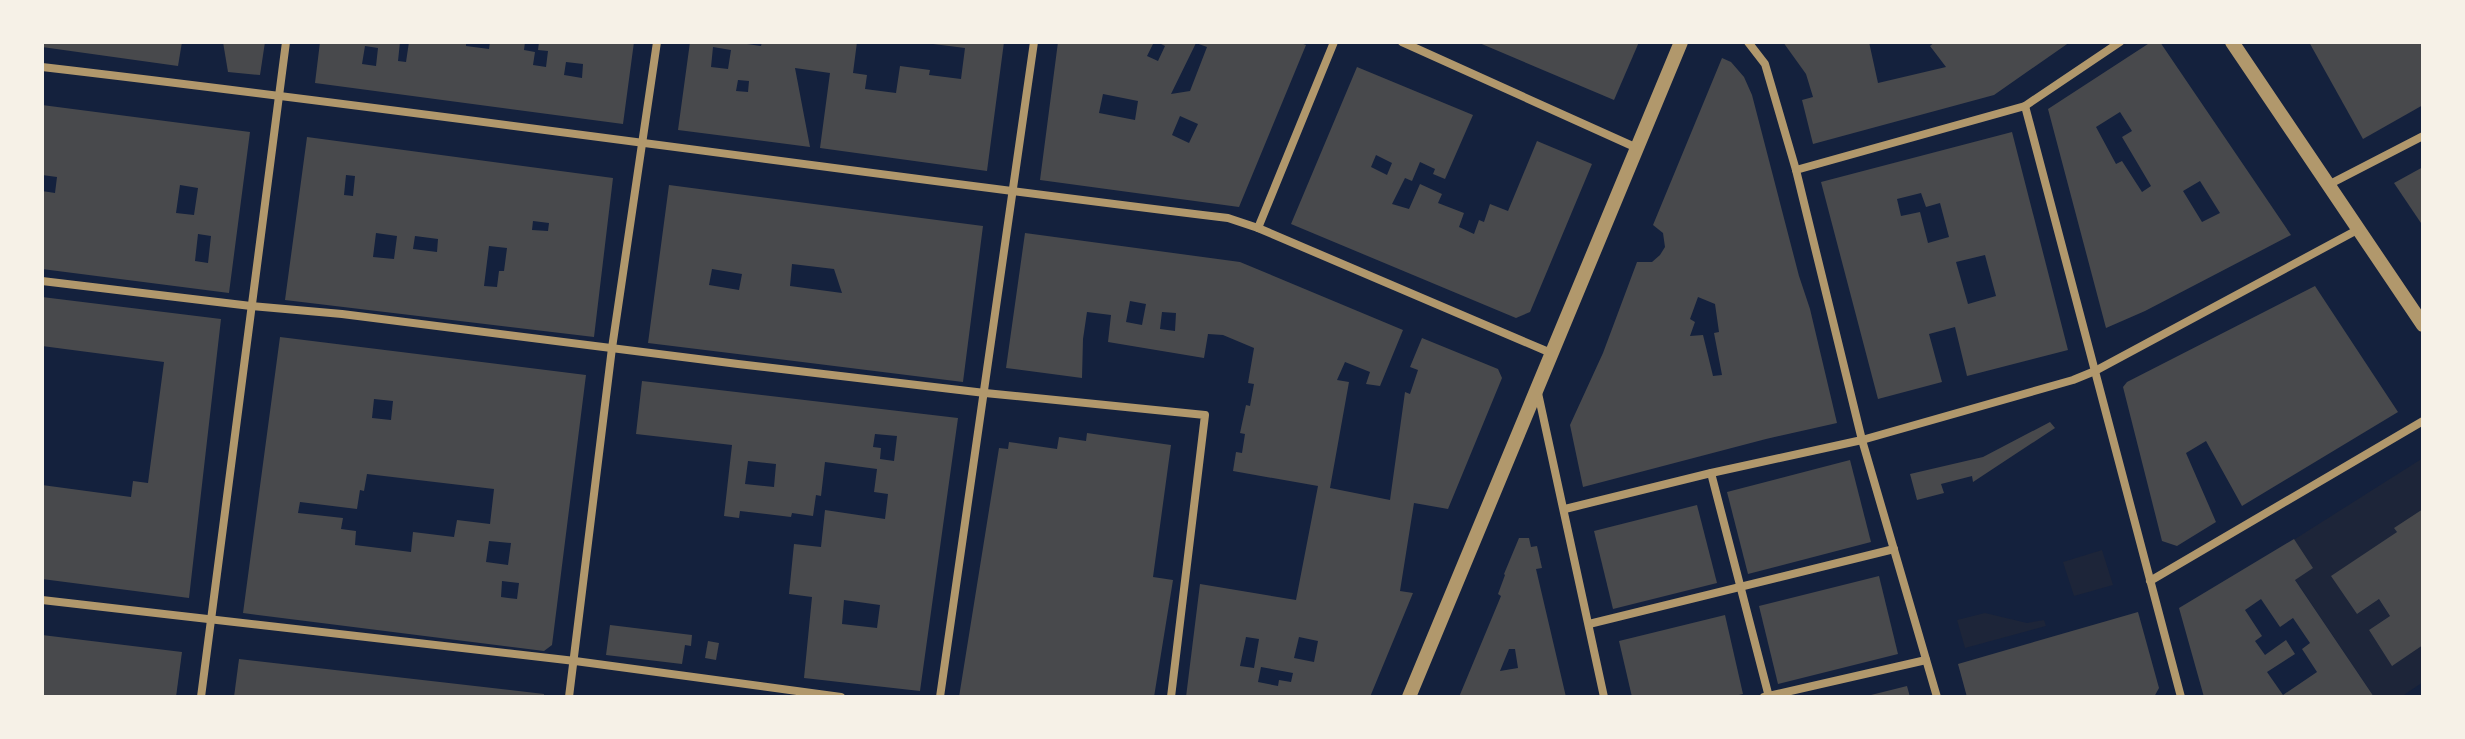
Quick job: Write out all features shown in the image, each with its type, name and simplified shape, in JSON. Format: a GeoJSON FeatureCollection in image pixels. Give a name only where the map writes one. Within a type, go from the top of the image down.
{"type":"FeatureCollection","features":[{"type":"Feature","properties":{"kind":"street"},"geometry":{"type":"LineString","coordinates":[[201,697],[286,42]]}},
{"type":"Feature","properties":{"kind":"street"},"geometry":{"type":"LineString","coordinates":[[569,697],[612,348],[657,42]]}},
{"type":"Feature","properties":{"kind":"street"},"geometry":{"type":"LineString","coordinates":[[940,697],[1034,42]]}},
{"type":"Feature","properties":{"kind":"street"},"geometry":{"type":"LineString","coordinates":[[1258,228],[1334,42]]}},
{"type":"Feature","properties":{"kind":"street"},"geometry":{"type":"LineString","coordinates":[[1402,42],[1637,148]]}},
{"type":"Feature","properties":{"kind":"street"},"geometry":{"type":"LineString","coordinates":[[1409,697],[1681,42]]}},
{"type":"Feature","properties":{"kind":"street"},"geometry":{"type":"LineString","coordinates":[[1748,42],[1765,64],[1796,170],[1862,440],[1937,697]]}},
{"type":"Feature","properties":{"kind":"street"},"geometry":{"type":"LineString","coordinates":[[1796,170],[2025,106],[2120,42]]}},
{"type":"Feature","properties":{"kind":"street"},"geometry":{"type":"LineString","coordinates":[[2232,42],[2423,325]]}},
{"type":"Feature","properties":{"kind":"street"},"geometry":{"type":"LineString","coordinates":[[42,67],[279,94],[1228,218],[1551,353]]}},
{"type":"Feature","properties":{"kind":"street"},"geometry":{"type":"LineString","coordinates":[[2025,106],[2181,697]]}},
{"type":"Feature","properties":{"kind":"street"},"geometry":{"type":"LineString","coordinates":[[2330,184],[2423,136]]}},
{"type":"Feature","properties":{"kind":"street"},"geometry":{"type":"LineString","coordinates":[[1565,509],[1862,440],[2059,384],[2095,371],[2359,229]]}},
{"type":"Feature","properties":{"kind":"street"},"geometry":{"type":"LineString","coordinates":[[42,281],[342,314],[985,393],[1205,415],[1171,697]]}},
{"type":"Feature","properties":{"kind":"street"},"geometry":{"type":"LineString","coordinates":[[1537,388],[1604,697]]}},
{"type":"Feature","properties":{"kind":"street"},"geometry":{"type":"LineString","coordinates":[[2150,581],[2423,421]]}},
{"type":"Feature","properties":{"kind":"street"},"geometry":{"type":"LineString","coordinates":[[1711,473],[1767,696],[1926,660]]}},
{"type":"Feature","properties":{"kind":"street"},"geometry":{"type":"LineString","coordinates":[[1589,624],[1894,549]]}},
{"type":"Feature","properties":{"kind":"street"},"geometry":{"type":"LineString","coordinates":[[42,600],[575,661],[841,697]]}},
{"type":"Feature","properties":{"kind":"shaded area"},"geometry":{"type":"Polygon","coordinates":[[[2423,458],[2423,510],[2395,529],[2397,532],[2332,576],[2357,614],[2379,599],[2390,616],[2369,630],[2392,665],[2423,645],[2423,682],[2401,697],[2374,697],[2276,551],[2423,458]]]}},
{"type":"Feature","properties":{"kind":"shaded area"},"geometry":{"type":"Polygon","coordinates":[[[2102,550],[2113,585],[2074,596],[2063,562],[2102,550]]]}},
{"type":"Feature","properties":{"kind":"shaded area"},"geometry":{"type":"Polygon","coordinates":[[[1985,613],[2027,623],[2044,620],[2046,626],[1965,648],[1957,620],[1985,613]]]}},
{"type":"Feature","properties":{"kind":"building"},"geometry":{"type":"Polygon","coordinates":[[[42,42],[182,42],[178,66],[42,47],[42,42]]]}},
{"type":"Feature","properties":{"kind":"building"},"geometry":{"type":"Polygon","coordinates":[[[223,42],[265,42],[260,75],[228,72],[223,42]]]}},
{"type":"Feature","properties":{"kind":"building"},"geometry":{"type":"Polygon","coordinates":[[[320,42],[400,42],[398,61],[406,62],[409,42],[466,42],[466,46],[489,49],[490,42],[525,42],[524,50],[535,52],[533,65],[546,67],[548,51],[538,50],[539,42],[634,42],[623,124],[315,83],[320,42]],[[365,46],[362,64],[376,66],[378,48],[365,46]],[[566,62],[564,75],[582,78],[583,64],[566,62]]]}},
{"type":"Feature","properties":{"kind":"building"},"geometry":{"type":"Polygon","coordinates":[[[690,42],[747,42],[761,46],[762,42],[857,42],[853,73],[867,75],[865,89],[896,93],[900,66],[930,70],[929,75],[961,79],[965,48],[933,42],[1004,42],[987,171],[820,148],[830,73],[795,68],[810,147],[678,130],[690,42]],[[713,47],[711,67],[728,69],[731,50],[713,47]],[[738,80],[736,91],[748,92],[749,81],[738,80]]]}},
{"type":"Feature","properties":{"kind":"building"},"geometry":{"type":"Polygon","coordinates":[[[1058,42],[1154,42],[1147,56],[1158,61],[1165,46],[1157,42],[1298,42],[1306,45],[1239,207],[1040,180],[1058,42]],[[1196,43],[1171,94],[1190,91],[1207,47],[1196,43]],[[1103,94],[1099,113],[1135,120],[1138,101],[1103,94]],[[1180,116],[1172,135],[1189,143],[1198,124],[1180,116]]]}},
{"type":"Feature","properties":{"kind":"building"},"geometry":{"type":"Polygon","coordinates":[[[1477,42],[1639,42],[1614,100],[1477,42]]]}},
{"type":"Feature","properties":{"kind":"building"},"geometry":{"type":"Polygon","coordinates":[[[1783,42],[1869,42],[1878,83],[1946,67],[1930,46],[1935,42],[2070,42],[1994,95],[1813,144],[1802,100],[1813,97],[1806,74],[1783,42]]]}},
{"type":"Feature","properties":{"kind":"building"},"geometry":{"type":"Polygon","coordinates":[[[2151,42],[2160,42],[2291,235],[2106,328],[2048,109],[2151,42]],[[2120,112],[2096,127],[2116,164],[2122,161],[2142,192],[2151,186],[2122,137],[2132,131],[2120,112]],[[2200,181],[2183,191],[2202,222],[2220,213],[2200,181]]]}},
{"type":"Feature","properties":{"kind":"building"},"geometry":{"type":"Polygon","coordinates":[[[2309,42],[2423,42],[2423,105],[2363,139],[2309,42]]]}},
{"type":"Feature","properties":{"kind":"building"},"geometry":{"type":"Polygon","coordinates":[[[1722,58],[1731,62],[1744,77],[1752,95],[1810,309],[1837,423],[1583,487],[1570,425],[1603,353],[1637,262],[1652,262],[1665,247],[1663,233],[1653,225],[1722,58]],[[1698,297],[1690,319],[1695,322],[1690,336],[1703,335],[1713,376],[1722,375],[1714,333],[1719,332],[1715,304],[1698,297]]]}},
{"type":"Feature","properties":{"kind":"building"},"geometry":{"type":"Polygon","coordinates":[[[1357,67],[1473,115],[1445,179],[1433,174],[1435,169],[1420,162],[1412,181],[1405,178],[1392,204],[1409,209],[1420,184],[1442,194],[1438,203],[1464,213],[1459,227],[1474,234],[1479,220],[1484,222],[1490,204],[1508,211],[1537,141],[1592,164],[1530,312],[1516,318],[1291,224],[1357,67]],[[1376,155],[1371,167],[1387,175],[1392,163],[1376,155]]]}},
{"type":"Feature","properties":{"kind":"building"},"geometry":{"type":"Polygon","coordinates":[[[42,105],[250,132],[229,293],[42,269],[42,191],[55,193],[57,177],[42,175],[42,105]],[[180,185],[176,213],[194,215],[198,188],[180,185]],[[198,234],[195,261],[208,263],[211,236],[198,234]]]}},
{"type":"Feature","properties":{"kind":"building"},"geometry":{"type":"Polygon","coordinates":[[[2012,132],[2068,350],[1967,376],[1955,327],[1929,334],[1942,382],[1878,399],[1821,182],[2012,132]],[[1921,193],[1897,199],[1901,216],[1920,212],[1928,243],[1949,237],[1940,203],[1926,207],[1921,193]],[[1985,255],[1956,262],[1968,304],[1996,296],[1985,255]]]}},
{"type":"Feature","properties":{"kind":"building"},"geometry":{"type":"Polygon","coordinates":[[[307,137],[613,178],[594,337],[285,300],[307,137]],[[346,175],[344,195],[353,196],[355,176],[346,175]],[[533,221],[532,230],[548,231],[549,223],[533,221]],[[376,233],[373,257],[394,259],[397,236],[376,233]],[[415,236],[413,249],[437,252],[438,239],[415,236]],[[489,246],[484,286],[497,287],[499,271],[504,271],[507,248],[489,246]]]}},
{"type":"Feature","properties":{"kind":"building"},"geometry":{"type":"Polygon","coordinates":[[[2423,167],[2423,226],[2394,183],[2423,167]]]}},
{"type":"Feature","properties":{"kind":"building"},"geometry":{"type":"Polygon","coordinates":[[[669,185],[983,226],[963,382],[648,343],[669,185]],[[792,264],[790,286],[842,293],[834,269],[792,264]],[[712,269],[709,285],[739,290],[742,274],[712,269]]]}},
{"type":"Feature","properties":{"kind":"building"},"geometry":{"type":"Polygon","coordinates":[[[1025,233],[1240,262],[1403,330],[1380,386],[1366,384],[1370,372],[1345,362],[1337,380],[1349,382],[1330,488],[1390,500],[1405,392],[1410,394],[1418,370],[1410,367],[1422,338],[1498,369],[1502,378],[1448,509],[1414,503],[1400,591],[1413,593],[1370,697],[1186,697],[1200,584],[1296,600],[1318,486],[1233,471],[1236,452],[1242,453],[1245,434],[1240,433],[1254,384],[1248,383],[1254,348],[1223,335],[1208,334],[1204,358],[1108,342],[1111,315],[1087,312],[1082,378],[1006,368],[1025,233]],[[1130,301],[1126,322],[1142,325],[1146,304],[1130,301]],[[1162,312],[1160,329],[1175,331],[1176,313],[1162,312]],[[1246,637],[1240,666],[1254,668],[1259,639],[1246,637]],[[1299,637],[1294,658],[1314,662],[1318,641],[1299,637]],[[1261,667],[1258,682],[1278,686],[1279,680],[1291,682],[1293,673],[1261,667]]]}},
{"type":"Feature","properties":{"kind":"building"},"geometry":{"type":"Polygon","coordinates":[[[2315,286],[2398,412],[2242,506],[2206,441],[2186,453],[2216,522],[2177,546],[2162,541],[2123,387],[2127,382],[2315,286]]]}},
{"type":"Feature","properties":{"kind":"building"},"geometry":{"type":"Polygon","coordinates":[[[42,297],[221,319],[189,598],[42,579],[42,485],[131,497],[133,481],[148,483],[164,362],[42,346],[42,297]]]}},
{"type":"Feature","properties":{"kind":"building"},"geometry":{"type":"Polygon","coordinates":[[[280,337],[586,375],[552,645],[544,651],[243,613],[280,337]],[[374,399],[372,418],[391,420],[393,401],[374,399]],[[367,474],[364,491],[360,490],[357,509],[300,502],[298,513],[343,518],[341,529],[356,531],[355,545],[411,552],[413,532],[454,537],[457,520],[490,524],[494,489],[367,474]],[[489,541],[486,562],[508,565],[511,543],[489,541]],[[502,581],[501,597],[517,599],[519,583],[502,581]]]}},
{"type":"Feature","properties":{"kind":"building"},"geometry":{"type":"Polygon","coordinates":[[[642,381],[958,418],[920,691],[804,678],[812,597],[789,594],[794,544],[821,547],[825,510],[885,519],[888,494],[874,492],[877,469],[825,462],[821,496],[816,495],[813,516],[792,513],[791,517],[740,511],[739,518],[724,516],[732,445],[636,434],[642,381]],[[875,434],[873,447],[881,448],[880,459],[894,461],[897,436],[875,434]],[[748,461],[745,484],[774,487],[776,464],[748,461]],[[844,600],[842,624],[877,628],[880,605],[844,600]]]}},
{"type":"Feature","properties":{"kind":"building"},"geometry":{"type":"Polygon","coordinates":[[[2050,422],[2055,428],[1973,482],[1972,476],[1941,484],[1944,493],[1917,500],[1910,474],[1983,457],[2050,422]]]}},
{"type":"Feature","properties":{"kind":"building"},"geometry":{"type":"Polygon","coordinates":[[[1087,433],[1171,445],[1153,577],[1173,580],[1154,697],[959,697],[999,448],[1008,449],[1009,442],[1057,449],[1059,437],[1086,441],[1087,433]]]}},
{"type":"Feature","properties":{"kind":"building"},"geometry":{"type":"Polygon","coordinates":[[[1850,460],[1871,542],[1748,574],[1727,492],[1850,460]]]}},
{"type":"Feature","properties":{"kind":"building"},"geometry":{"type":"Polygon","coordinates":[[[1697,505],[1717,583],[1613,609],[1594,531],[1697,505]]]}},
{"type":"Feature","properties":{"kind":"building"},"geometry":{"type":"Polygon","coordinates":[[[2423,509],[2423,645],[2392,666],[2369,630],[2390,616],[2379,599],[2357,614],[2331,576],[2397,532],[2394,528],[2423,509]]]}},
{"type":"Feature","properties":{"kind":"building"},"geometry":{"type":"Polygon","coordinates":[[[1519,538],[1529,538],[1531,547],[1537,546],[1542,568],[1536,569],[1566,697],[1459,697],[1501,596],[1498,594],[1519,538]],[[1509,649],[1500,671],[1518,668],[1515,649],[1509,649]]]}},
{"type":"Feature","properties":{"kind":"building"},"geometry":{"type":"Polygon","coordinates":[[[2294,539],[2313,568],[2295,580],[2374,697],[2204,697],[2179,608],[2294,539]],[[2261,599],[2245,610],[2262,636],[2255,641],[2265,655],[2286,640],[2295,654],[2267,672],[2283,695],[2317,672],[2302,649],[2310,643],[2293,618],[2280,627],[2261,599]]]}},
{"type":"Feature","properties":{"kind":"building"},"geometry":{"type":"Polygon","coordinates":[[[1879,576],[1898,654],[1778,684],[1759,606],[1879,576]]]}},
{"type":"Feature","properties":{"kind":"building"},"geometry":{"type":"Polygon","coordinates":[[[2138,612],[2159,688],[2154,697],[1967,697],[1958,664],[2138,612]]]}},
{"type":"Feature","properties":{"kind":"building"},"geometry":{"type":"Polygon","coordinates":[[[1725,615],[1743,694],[1730,697],[1632,697],[1619,641],[1725,615]]]}},
{"type":"Feature","properties":{"kind":"building"},"geometry":{"type":"Polygon","coordinates":[[[610,625],[692,635],[691,646],[685,645],[682,664],[606,655],[610,625]]]}},
{"type":"Feature","properties":{"kind":"building"},"geometry":{"type":"Polygon","coordinates":[[[42,635],[182,652],[176,697],[42,697],[42,635]]]}},
{"type":"Feature","properties":{"kind":"building"},"geometry":{"type":"Polygon","coordinates":[[[708,641],[719,643],[716,660],[705,658],[708,641]]]}},
{"type":"Feature","properties":{"kind":"building"},"geometry":{"type":"Polygon","coordinates":[[[239,659],[544,694],[544,697],[234,697],[239,659]]]}},
{"type":"Feature","properties":{"kind":"building"},"geometry":{"type":"Polygon","coordinates":[[[1907,686],[1910,697],[1867,696],[1907,686]]]}}]}
